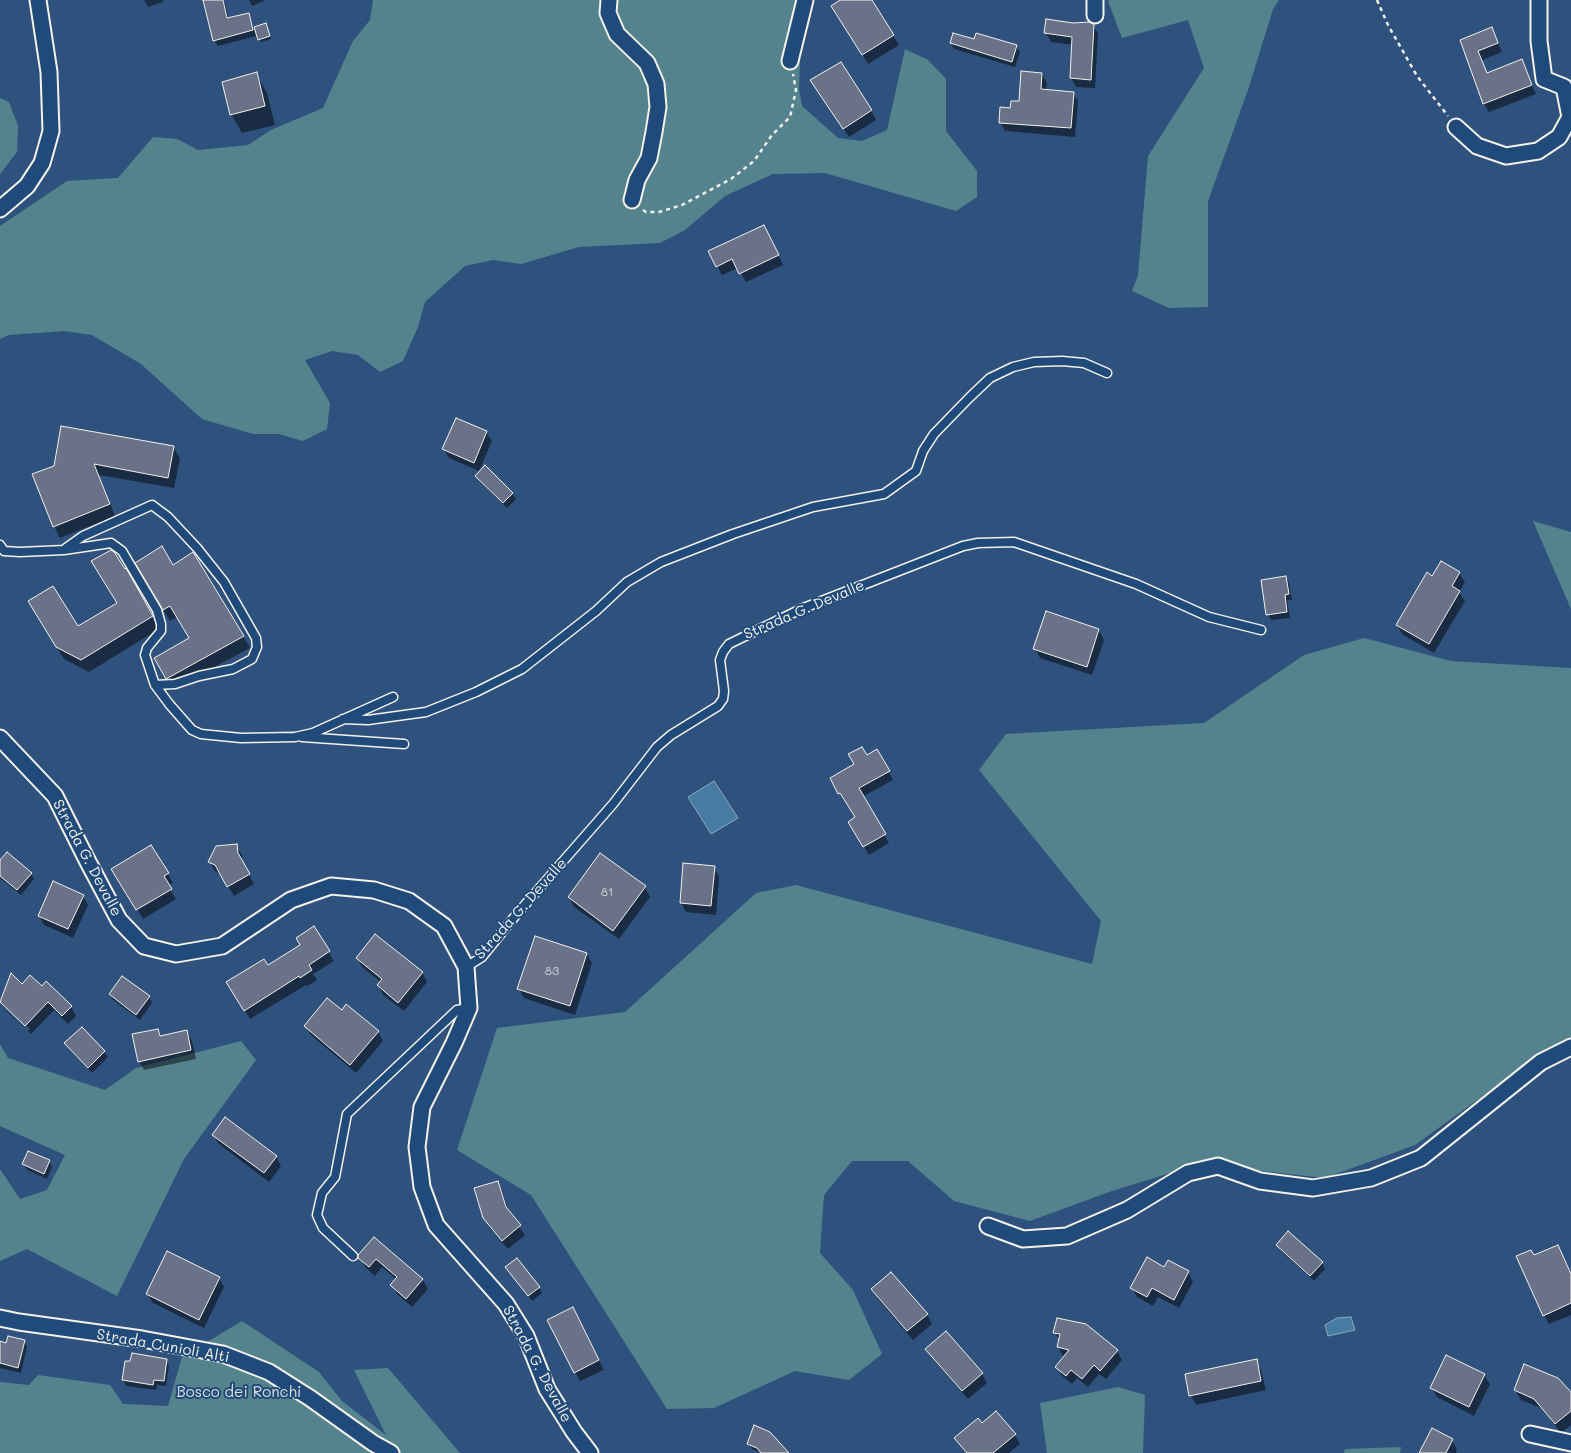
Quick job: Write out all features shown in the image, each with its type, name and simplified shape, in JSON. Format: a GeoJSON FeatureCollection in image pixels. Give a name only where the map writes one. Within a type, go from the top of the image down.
{"type":"FeatureCollection","features":[{"type":"Feature","properties":{"kind":"street"},"geometry":{"type":"LineString","coordinates":[[0,209],[27,186],[42,163],[51,131],[49,72],[38,0]]}},
{"type":"Feature","properties":{"kind":"street"},"geometry":{"type":"LineString","coordinates":[[609,0],[608,13],[617,34],[648,63],[656,84],[658,107],[649,158],[637,180],[632,200]]}},
{"type":"Feature","properties":{"kind":"street"},"geometry":{"type":"LineString","coordinates":[[790,61],[805,0]]}},
{"type":"Feature","properties":{"kind":"street"},"geometry":{"type":"LineString","coordinates":[[1456,127],[1477,146],[1506,156],[1538,152],[1559,137],[1570,117],[1564,87],[1544,79],[1539,41],[1539,0]]}},
{"type":"Feature","properties":{"kind":"street","name":"Strada G. Devalle"},"geometry":{"type":"LineString","coordinates":[[0,738],[55,796],[119,920],[144,946],[176,954],[222,946],[291,900],[331,886],[374,890],[409,901],[444,926],[466,967],[468,1008],[454,1043],[422,1107],[416,1147],[422,1187],[436,1225],[506,1304],[526,1336],[547,1389],[574,1432],[590,1453]]}},
{"type":"Feature","properties":{"kind":"street"},"geometry":{"type":"LineString","coordinates":[[988,1226],[1023,1239],[1067,1236],[1127,1210],[1188,1173],[1218,1166],[1260,1181],[1313,1188],[1371,1178],[1421,1158],[1541,1062],[1571,1047]]}},
{"type":"Feature","properties":{"kind":"street","name":"Strada Cunioli Alti"},"geometry":{"type":"LineString","coordinates":[[0,1318],[142,1339],[223,1354],[269,1372],[310,1398],[373,1443],[391,1453]]}},
{"type":"Feature","properties":{"kind":"street"},"geometry":{"type":"LineString","coordinates":[[1530,1434],[1571,1444]]}},
{"type":"Feature","properties":{"kind":"lane"},"geometry":{"type":"LineString","coordinates":[[343,719],[368,720],[426,712],[476,692],[522,669],[596,611],[627,582],[661,562],[732,534],[813,508],[884,494],[916,471],[922,451],[934,434],[990,378],[1034,362],[1062,361],[1084,363],[1107,373]]}},
{"type":"Feature","properties":{"kind":"lane"},"geometry":{"type":"LineString","coordinates":[[64,550],[83,536],[152,505],[168,517],[224,582],[256,638],[257,647],[252,659],[233,669],[199,676],[175,684],[155,685]]}},
{"type":"Feature","properties":{"kind":"lane","name":"Strada G. Devalle"},"geometry":{"type":"LineString","coordinates":[[466,967],[482,957],[516,914],[613,804],[657,746],[671,735],[718,706],[723,699],[724,691],[720,660],[729,644],[801,609],[963,546],[978,543],[1014,542],[1136,584],[1209,617],[1261,630]]}},
{"type":"Feature","properties":{"kind":"lane"},"geometry":{"type":"LineString","coordinates":[[0,545],[4,551],[20,552],[64,550],[110,544],[122,551],[156,610],[161,624],[161,631],[145,655],[155,685],[192,730],[202,734],[241,738],[295,737],[404,744]]}},
{"type":"Feature","properties":{"kind":"lane"},"geometry":{"type":"LineString","coordinates":[[295,737],[313,733],[393,697]]}},
{"type":"Feature","properties":{"kind":"lane"},"geometry":{"type":"LineString","coordinates":[[353,1256],[323,1228],[317,1214],[322,1193],[335,1177],[347,1114],[458,1010],[468,1008]]}},
{"type":"Feature","properties":{"kind":"path"},"geometry":{"type":"LineString","coordinates":[[1377,0],[1417,76],[1456,127]]}},
{"type":"Feature","properties":{"kind":"path"},"geometry":{"type":"LineString","coordinates":[[632,200],[646,212],[659,212],[682,205],[732,179],[754,160],[772,135],[790,117],[796,90],[790,61]]}},
{"type":"Feature","properties":{"kind":"green space"},"geometry":{"type":"Polygon","coordinates":[[[373,0],[809,0],[801,32],[799,89],[802,106],[838,138],[862,141],[887,130],[905,49],[928,60],[946,79],[946,131],[977,171],[977,197],[956,211],[825,173],[773,174],[725,196],[685,230],[660,243],[579,247],[521,264],[493,260],[465,266],[425,302],[418,327],[403,361],[380,372],[358,355],[332,351],[305,360],[330,403],[327,429],[303,441],[279,434],[253,434],[202,419],[141,364],[92,335],[64,331],[9,335],[0,339],[0,226],[67,181],[118,178],[153,137],[177,139],[198,150],[248,145],[271,130],[323,108],[353,41],[370,20],[373,0]]]}},
{"type":"Feature","properties":{"kind":"green space"},"geometry":{"type":"Polygon","coordinates":[[[1279,0],[1273,9],[1249,87],[1208,201],[1208,307],[1169,308],[1132,291],[1138,275],[1148,156],[1204,68],[1188,20],[1122,38],[1108,1],[1279,0]]]}},
{"type":"Feature","properties":{"kind":"green space"},"geometry":{"type":"Polygon","coordinates":[[[0,98],[9,102],[18,126],[17,152],[0,174],[0,98]]]}},
{"type":"Feature","properties":{"kind":"green space"},"geometry":{"type":"Polygon","coordinates":[[[1533,521],[1571,532],[1571,609],[1533,521]]]}},
{"type":"Feature","properties":{"kind":"green space"},"geometry":{"type":"Polygon","coordinates":[[[1364,638],[1451,661],[1571,668],[1571,1041],[1552,1046],[1415,1145],[1325,1178],[1199,1164],[1112,1191],[1030,1221],[954,1201],[908,1161],[852,1161],[824,1195],[820,1253],[853,1290],[882,1354],[849,1380],[795,1371],[714,1408],[667,1409],[531,1195],[457,1150],[497,1028],[625,1012],[756,893],[796,885],[1092,964],[1101,921],[979,770],[1006,734],[1204,723],[1304,655],[1364,638]]]}},
{"type":"Feature","properties":{"kind":"green space"},"geometry":{"type":"Polygon","coordinates":[[[241,1041],[256,1060],[184,1159],[117,1296],[27,1249],[0,1261],[0,1169],[20,1199],[47,1190],[65,1155],[0,1126],[0,1044],[8,1058],[105,1090],[136,1068],[241,1041]]]}},
{"type":"Feature","properties":{"kind":"green space","name":"Bosco dei Ronchi"},"geometry":{"type":"Polygon","coordinates":[[[242,1321],[319,1372],[342,1401],[386,1435],[354,1370],[388,1368],[460,1453],[0,1453],[0,1382],[29,1385],[38,1375],[110,1385],[123,1404],[168,1406],[182,1357],[242,1321]]]}},
{"type":"Feature","properties":{"kind":"green space"},"geometry":{"type":"Polygon","coordinates":[[[1118,1387],[1145,1395],[1143,1453],[1047,1453],[1040,1403],[1118,1387]]]}},
{"type":"Feature","properties":{"kind":"green space"},"geometry":{"type":"Polygon","coordinates":[[[1401,1447],[1400,1453],[1344,1453],[1345,1449],[1401,1447]]]}},
{"type":"Feature","properties":{"kind":"water"},"geometry":{"type":"Polygon","coordinates":[[[714,781],[738,818],[711,834],[688,797],[714,781]]]}},
{"type":"Feature","properties":{"kind":"water"},"geometry":{"type":"Polygon","coordinates":[[[1351,1317],[1355,1330],[1328,1336],[1325,1325],[1337,1318],[1351,1317]]]}},
{"type":"Feature","properties":{"kind":"building"},"geometry":{"type":"Polygon","coordinates":[[[203,0],[223,0],[227,18],[249,13],[253,30],[213,41],[203,0]]]}},
{"type":"Feature","properties":{"kind":"building"},"geometry":{"type":"Polygon","coordinates":[[[840,0],[872,0],[894,35],[862,55],[831,6],[840,0]]]}},
{"type":"Feature","properties":{"kind":"building"},"geometry":{"type":"Polygon","coordinates":[[[1046,19],[1094,24],[1091,80],[1070,78],[1072,37],[1044,33],[1046,19]]]}},
{"type":"Feature","properties":{"kind":"building"},"geometry":{"type":"Polygon","coordinates":[[[266,23],[270,36],[258,40],[254,27],[266,23]]]}},
{"type":"Feature","properties":{"kind":"building"},"geometry":{"type":"Polygon","coordinates":[[[1492,27],[1498,43],[1478,51],[1487,73],[1522,59],[1532,85],[1483,104],[1460,40],[1492,27]]]}},
{"type":"Feature","properties":{"kind":"building"},"geometry":{"type":"Polygon","coordinates":[[[953,33],[974,39],[976,33],[1017,45],[1012,62],[950,43],[953,33]]]}},
{"type":"Feature","properties":{"kind":"building"},"geometry":{"type":"Polygon","coordinates":[[[841,62],[872,110],[843,129],[810,80],[841,62]]]}},
{"type":"Feature","properties":{"kind":"building"},"geometry":{"type":"Polygon","coordinates":[[[1021,71],[1042,73],[1041,89],[1074,92],[1071,128],[999,123],[1000,107],[1010,108],[1011,101],[1019,101],[1021,71]]]}},
{"type":"Feature","properties":{"kind":"building"},"geometry":{"type":"Polygon","coordinates":[[[257,72],[265,106],[230,115],[222,82],[257,72]]]}},
{"type":"Feature","properties":{"kind":"building"},"geometry":{"type":"Polygon","coordinates":[[[764,225],[779,255],[739,274],[732,259],[716,267],[708,251],[764,225]]]}},
{"type":"Feature","properties":{"kind":"building"},"geometry":{"type":"Polygon","coordinates":[[[456,418],[487,431],[474,463],[442,449],[456,418]]]}},
{"type":"Feature","properties":{"kind":"building"},"geometry":{"type":"Polygon","coordinates":[[[61,426],[174,446],[168,478],[94,464],[110,504],[53,527],[32,474],[54,466],[61,426]]]}},
{"type":"Feature","properties":{"kind":"building"},"geometry":{"type":"Polygon","coordinates":[[[485,465],[513,493],[503,503],[475,476],[485,465]]]}},
{"type":"Feature","properties":{"kind":"building"},"geometry":{"type":"Polygon","coordinates":[[[162,546],[173,565],[193,552],[244,636],[166,679],[154,658],[189,638],[170,606],[163,610],[135,563],[162,546]]]}},
{"type":"Feature","properties":{"kind":"building"},"geometry":{"type":"Polygon","coordinates":[[[111,550],[126,568],[153,616],[81,660],[56,647],[28,601],[53,586],[78,626],[117,603],[91,561],[111,550]]]}},
{"type":"Feature","properties":{"kind":"building"},"geometry":{"type":"Polygon","coordinates":[[[1441,561],[1460,572],[1452,586],[1460,591],[1429,644],[1396,625],[1427,572],[1432,576],[1441,561]]]}},
{"type":"Feature","properties":{"kind":"building"},"geometry":{"type":"Polygon","coordinates":[[[1286,576],[1289,594],[1285,595],[1287,612],[1266,615],[1261,580],[1286,576]]]}},
{"type":"Feature","properties":{"kind":"building"},"geometry":{"type":"Polygon","coordinates":[[[1046,611],[1099,629],[1087,667],[1033,649],[1046,611]]]}},
{"type":"Feature","properties":{"kind":"building"},"geometry":{"type":"Polygon","coordinates":[[[862,747],[867,755],[877,749],[890,771],[859,788],[886,834],[863,847],[848,822],[855,817],[840,793],[838,794],[830,778],[854,764],[848,754],[862,747]]]}},
{"type":"Feature","properties":{"kind":"building"},"geometry":{"type":"Polygon","coordinates":[[[237,844],[238,853],[250,874],[227,887],[215,865],[208,862],[216,846],[237,844]]]}},
{"type":"Feature","properties":{"kind":"building"},"geometry":{"type":"Polygon","coordinates":[[[151,845],[169,873],[164,876],[172,889],[136,910],[111,869],[151,845]]]}},
{"type":"Feature","properties":{"kind":"building"},"geometry":{"type":"Polygon","coordinates":[[[7,852],[32,873],[17,890],[0,876],[0,860],[7,852]]]}},
{"type":"Feature","properties":{"kind":"building"},"geometry":{"type":"Polygon","coordinates":[[[600,853],[646,886],[613,931],[568,897],[600,853]]]}},
{"type":"Feature","properties":{"kind":"building"},"geometry":{"type":"Polygon","coordinates":[[[683,863],[715,866],[711,906],[680,903],[683,863]]]}},
{"type":"Feature","properties":{"kind":"building"},"geometry":{"type":"Polygon","coordinates":[[[53,881],[84,895],[68,929],[38,916],[53,881]]]}},
{"type":"Feature","properties":{"kind":"building"},"geometry":{"type":"Polygon","coordinates":[[[314,926],[330,951],[309,965],[312,970],[300,978],[299,976],[244,1011],[226,982],[264,959],[268,965],[300,945],[296,938],[314,926]]]}},
{"type":"Feature","properties":{"kind":"building"},"geometry":{"type":"Polygon","coordinates":[[[375,934],[423,972],[398,1003],[377,985],[382,979],[356,958],[375,934]]]}},
{"type":"Feature","properties":{"kind":"building"},"geometry":{"type":"Polygon","coordinates":[[[535,936],[587,953],[570,1006],[517,989],[535,936]]]}},
{"type":"Feature","properties":{"kind":"building"},"geometry":{"type":"Polygon","coordinates":[[[11,973],[22,984],[30,975],[42,986],[46,981],[72,1006],[62,1016],[48,1002],[25,1026],[0,1002],[11,973]]]}},
{"type":"Feature","properties":{"kind":"building"},"geometry":{"type":"Polygon","coordinates":[[[122,976],[150,996],[136,1015],[109,994],[122,976]]]}},
{"type":"Feature","properties":{"kind":"building"},"geometry":{"type":"Polygon","coordinates":[[[327,998],[342,1010],[346,1004],[379,1031],[350,1065],[304,1026],[327,998]]]}},
{"type":"Feature","properties":{"kind":"building"},"geometry":{"type":"Polygon","coordinates":[[[82,1027],[105,1051],[88,1068],[64,1043],[82,1027]]]}},
{"type":"Feature","properties":{"kind":"building"},"geometry":{"type":"Polygon","coordinates":[[[158,1029],[160,1036],[187,1030],[191,1050],[138,1062],[132,1034],[158,1029]]]}},
{"type":"Feature","properties":{"kind":"building"},"geometry":{"type":"Polygon","coordinates":[[[225,1117],[277,1156],[264,1173],[212,1135],[225,1117]]]}},
{"type":"Feature","properties":{"kind":"building"},"geometry":{"type":"Polygon","coordinates":[[[28,1151],[50,1160],[44,1174],[22,1164],[28,1151]]]}},
{"type":"Feature","properties":{"kind":"building"},"geometry":{"type":"Polygon","coordinates":[[[498,1181],[506,1207],[521,1225],[502,1241],[483,1218],[474,1188],[498,1181]]]}},
{"type":"Feature","properties":{"kind":"building"},"geometry":{"type":"Polygon","coordinates":[[[1288,1231],[1323,1262],[1310,1276],[1276,1245],[1288,1231]]]}},
{"type":"Feature","properties":{"kind":"building"},"geometry":{"type":"Polygon","coordinates":[[[374,1237],[423,1279],[406,1299],[390,1285],[397,1277],[376,1259],[369,1267],[358,1258],[358,1255],[374,1237]]]}},
{"type":"Feature","properties":{"kind":"building"},"geometry":{"type":"Polygon","coordinates":[[[1558,1245],[1571,1274],[1571,1303],[1543,1316],[1516,1256],[1531,1250],[1534,1255],[1558,1245]]]}},
{"type":"Feature","properties":{"kind":"building"},"geometry":{"type":"Polygon","coordinates":[[[167,1251],[220,1277],[199,1320],[146,1294],[167,1251]]]}},
{"type":"Feature","properties":{"kind":"building"},"geometry":{"type":"Polygon","coordinates":[[[1147,1257],[1164,1267],[1168,1260],[1189,1271],[1174,1300],[1152,1288],[1147,1297],[1130,1288],[1147,1257]]]}},
{"type":"Feature","properties":{"kind":"building"},"geometry":{"type":"Polygon","coordinates":[[[517,1258],[540,1287],[528,1296],[505,1267],[517,1258]]]}},
{"type":"Feature","properties":{"kind":"building"},"geometry":{"type":"Polygon","coordinates":[[[891,1272],[928,1314],[907,1331],[871,1289],[891,1272]]]}},
{"type":"Feature","properties":{"kind":"building"},"geometry":{"type":"Polygon","coordinates":[[[573,1307],[599,1360],[574,1373],[547,1320],[573,1307]]]}},
{"type":"Feature","properties":{"kind":"building"},"geometry":{"type":"Polygon","coordinates":[[[1057,1318],[1086,1324],[1118,1350],[1100,1371],[1094,1365],[1082,1379],[1071,1370],[1066,1376],[1055,1367],[1069,1350],[1057,1347],[1060,1334],[1053,1333],[1057,1318]]]}},
{"type":"Feature","properties":{"kind":"building"},"geometry":{"type":"Polygon","coordinates":[[[946,1331],[983,1373],[962,1391],[925,1349],[946,1331]]]}},
{"type":"Feature","properties":{"kind":"building"},"geometry":{"type":"Polygon","coordinates":[[[8,1336],[25,1340],[18,1368],[0,1363],[0,1341],[6,1343],[8,1336]]]}},
{"type":"Feature","properties":{"kind":"building"},"geometry":{"type":"Polygon","coordinates":[[[132,1353],[167,1359],[164,1381],[154,1380],[153,1385],[122,1380],[125,1361],[130,1361],[132,1353]]]}},
{"type":"Feature","properties":{"kind":"building"},"geometry":{"type":"Polygon","coordinates":[[[1446,1355],[1485,1374],[1469,1407],[1430,1388],[1446,1355]]]}},
{"type":"Feature","properties":{"kind":"building"},"geometry":{"type":"Polygon","coordinates":[[[1257,1359],[1261,1381],[1189,1396],[1185,1374],[1257,1359]]]}},
{"type":"Feature","properties":{"kind":"building"},"geometry":{"type":"Polygon","coordinates":[[[1524,1364],[1558,1378],[1571,1392],[1571,1411],[1555,1424],[1534,1399],[1514,1390],[1524,1364]]]}},
{"type":"Feature","properties":{"kind":"building"},"geometry":{"type":"Polygon","coordinates":[[[996,1411],[1016,1434],[993,1453],[967,1453],[954,1438],[978,1418],[982,1423],[996,1411]]]}},
{"type":"Feature","properties":{"kind":"building"},"geometry":{"type":"Polygon","coordinates":[[[754,1425],[770,1432],[789,1453],[761,1453],[757,1448],[747,1444],[754,1425]]]}},
{"type":"Feature","properties":{"kind":"building"},"geometry":{"type":"Polygon","coordinates":[[[1432,1428],[1453,1439],[1446,1453],[1419,1453],[1432,1428]]]}}]}
